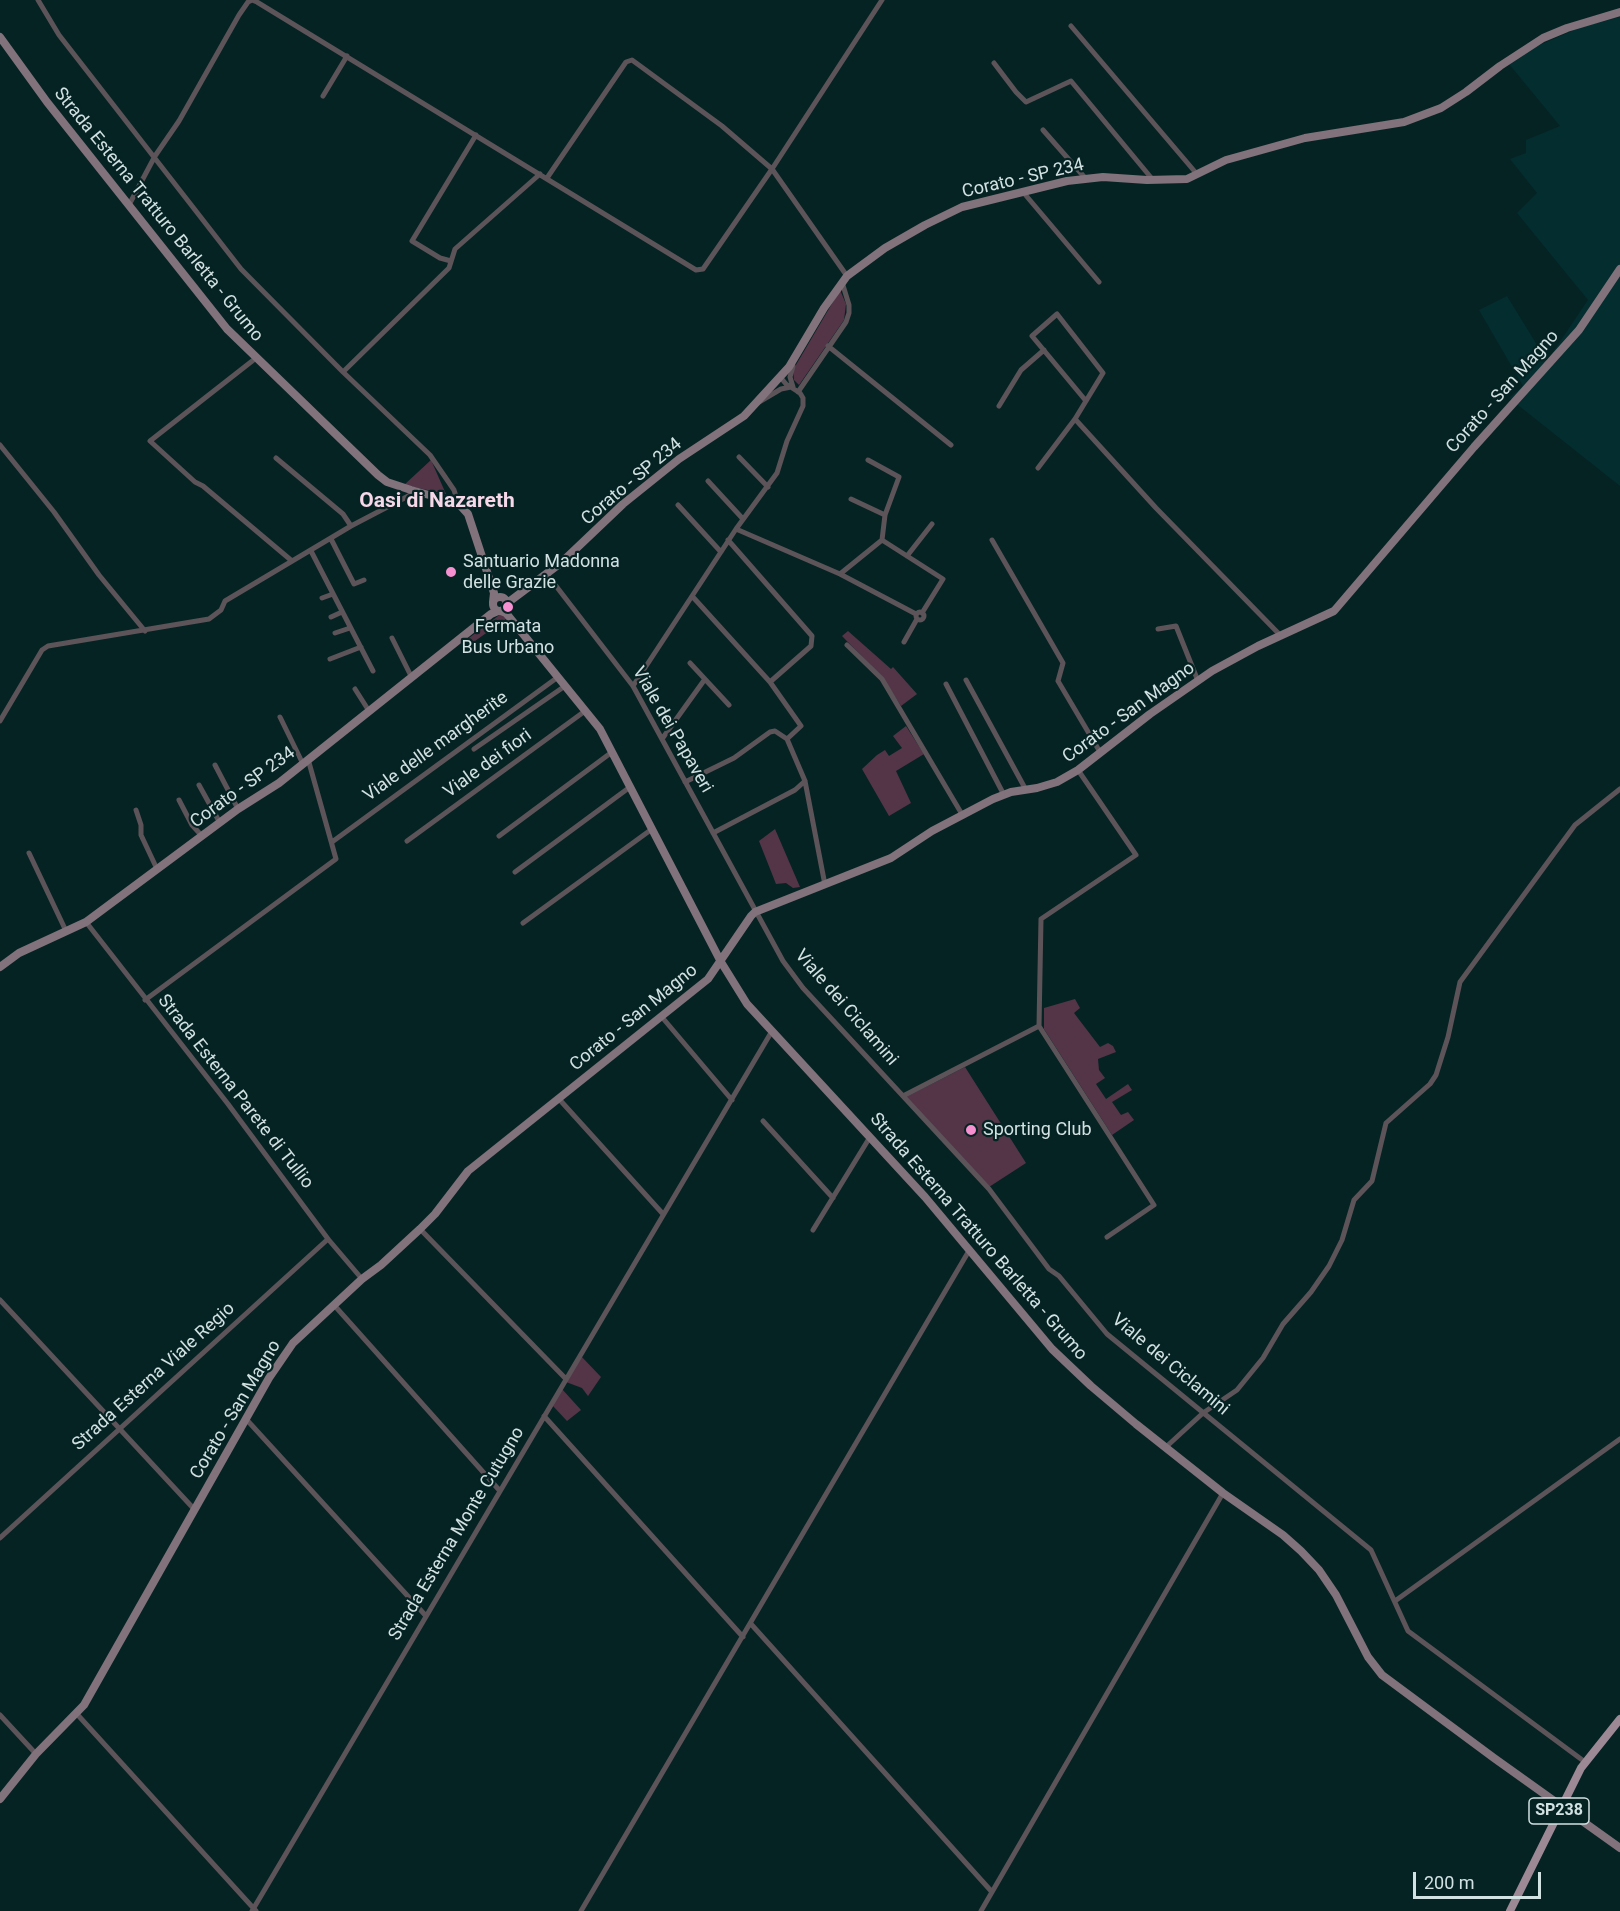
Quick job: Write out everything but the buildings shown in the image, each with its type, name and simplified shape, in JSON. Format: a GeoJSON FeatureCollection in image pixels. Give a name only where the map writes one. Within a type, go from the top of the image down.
{"type":"FeatureCollection","features":[{"type":"Feature","properties":{"kind":"main road","name":"Corato - SP 234"},"geometry":{"type":"LineString","coordinates":[[0,967],[19,954],[86,922],[238,809],[279,783],[412,678],[499,605],[514,597],[562,562],[631,498],[679,459],[744,416],[781,378],[824,308],[845,279],[885,248],[962,207],[1067,181],[1103,177],[1186,179],[1226,160],[1305,138],[1404,122],[1441,108],[1543,38],[1620,12]]}},
{"type":"Feature","properties":{"kind":"main road","name":"Strada Esterna Tratturo Barletta - Grumo"},"geometry":{"type":"LineString","coordinates":[[0,37],[47,102],[227,329],[387,482],[458,503],[468,514],[499,605],[600,729],[722,962],[747,1004],[970,1249],[1052,1349],[1091,1386],[1223,1493],[1282,1535],[1319,1570],[1347,1615],[1368,1657],[1382,1675],[1620,1848]]}},
{"type":"Feature","properties":{"kind":"main road","name":"Corato - San Magno"},"geometry":{"type":"LineString","coordinates":[[0,1799],[36,1754],[84,1705],[269,1378],[293,1343],[420,1229],[435,1214],[468,1171],[708,980],[722,962],[734,940],[756,912],[891,858],[932,831],[1004,795],[1057,782],[1078,770],[1198,681],[1240,656],[1334,611],[1474,447],[1579,330],[1620,269]]}},
{"type":"Feature","properties":{"kind":"main road","name":"SP238"},"geometry":{"type":"LineString","coordinates":[[1510,1911],[1585,1762],[1620,1719]]}},
{"type":"Feature","properties":{"kind":"street"},"geometry":{"type":"LineString","coordinates":[[38,0],[59,35],[241,269],[343,372],[430,455],[454,490],[458,503]]}},
{"type":"Feature","properties":{"kind":"street"},"geometry":{"type":"LineString","coordinates":[[129,205],[154,156],[179,121],[211,62],[248,2],[257,2],[696,270],[703,269],[772,169],[882,0]]}},
{"type":"Feature","properties":{"kind":"street"},"geometry":{"type":"LineString","coordinates":[[1071,26],[1196,174]]}},
{"type":"Feature","properties":{"kind":"street"},"geometry":{"type":"LineString","coordinates":[[323,96],[347,56]]}},
{"type":"Feature","properties":{"kind":"street"},"geometry":{"type":"LineString","coordinates":[[547,178],[629,60],[636,62],[722,126],[772,169],[845,279],[849,313],[846,322],[796,389]]}},
{"type":"Feature","properties":{"kind":"street"},"geometry":{"type":"LineString","coordinates":[[994,63],[1016,93],[1026,102],[1071,81],[1153,180]]}},
{"type":"Feature","properties":{"kind":"street"},"geometry":{"type":"LineString","coordinates":[[1043,130],[1086,179]]}},
{"type":"Feature","properties":{"kind":"street"},"geometry":{"type":"LineString","coordinates":[[451,261],[440,258],[412,241],[477,135]]}},
{"type":"Feature","properties":{"kind":"street"},"geometry":{"type":"LineString","coordinates":[[343,372],[449,268],[455,249],[540,174]]}},
{"type":"Feature","properties":{"kind":"street"},"geometry":{"type":"LineString","coordinates":[[1023,192],[1099,282]]}},
{"type":"Feature","properties":{"kind":"street"},"geometry":{"type":"LineString","coordinates":[[1038,468],[1075,418],[1086,401],[1103,373],[1057,314],[1032,336],[1086,401]]}},
{"type":"Feature","properties":{"kind":"street"},"geometry":{"type":"LineString","coordinates":[[828,346],[951,445]]}},
{"type":"Feature","properties":{"kind":"street"},"geometry":{"type":"LineString","coordinates":[[633,686],[735,529],[777,473],[787,441],[803,406],[803,398],[790,377],[801,348]]}},
{"type":"Feature","properties":{"kind":"street"},"geometry":{"type":"LineString","coordinates":[[999,406],[1021,370],[1044,350]]}},
{"type":"Feature","properties":{"kind":"street"},"geometry":{"type":"LineString","coordinates":[[256,358],[150,441],[195,482],[292,561]]}},
{"type":"Feature","properties":{"kind":"street"},"geometry":{"type":"LineString","coordinates":[[781,378],[786,384],[796,389]]}},
{"type":"Feature","properties":{"kind":"street"},"geometry":{"type":"LineString","coordinates":[[757,403],[781,389],[796,389]]}},
{"type":"Feature","properties":{"kind":"street"},"geometry":{"type":"LineString","coordinates":[[1075,418],[1156,508],[1281,636]]}},
{"type":"Feature","properties":{"kind":"street"},"geometry":{"type":"LineString","coordinates":[[0,445],[54,512],[99,575],[145,631]]}},
{"type":"Feature","properties":{"kind":"street"},"geometry":{"type":"LineString","coordinates":[[739,457],[768,487]]}},
{"type":"Feature","properties":{"kind":"street"},"geometry":{"type":"LineString","coordinates":[[276,458],[343,514],[351,526]]}},
{"type":"Feature","properties":{"kind":"street"},"geometry":{"type":"LineString","coordinates":[[840,574],[882,540],[885,515],[899,477],[868,460]]}},
{"type":"Feature","properties":{"kind":"street"},"geometry":{"type":"LineString","coordinates":[[708,481],[743,519]]}},
{"type":"Feature","properties":{"kind":"street"},"geometry":{"type":"LineString","coordinates":[[0,721],[42,650],[48,646],[209,619],[221,610],[225,601],[351,526],[416,492]]}},
{"type":"Feature","properties":{"kind":"street"},"geometry":{"type":"LineString","coordinates":[[851,499],[885,515]]}},
{"type":"Feature","properties":{"kind":"street"},"geometry":{"type":"LineString","coordinates":[[678,505],[721,552]]}},
{"type":"Feature","properties":{"kind":"street"},"geometry":{"type":"LineString","coordinates":[[907,556],[932,524]]}},
{"type":"Feature","properties":{"kind":"street"},"geometry":{"type":"LineString","coordinates":[[735,529],[840,574],[919,616]]}},
{"type":"Feature","properties":{"kind":"street"},"geometry":{"type":"LineString","coordinates":[[331,539],[354,584],[364,580]]}},
{"type":"Feature","properties":{"kind":"street"},"geometry":{"type":"LineString","coordinates":[[728,540],[812,636],[811,646],[770,682]]}},
{"type":"Feature","properties":{"kind":"street"},"geometry":{"type":"LineString","coordinates":[[882,540],[943,579],[904,642]]}},
{"type":"Feature","properties":{"kind":"street"},"geometry":{"type":"LineString","coordinates":[[992,540],[1063,663],[1058,681],[1100,752]]}},
{"type":"Feature","properties":{"kind":"street"},"geometry":{"type":"LineString","coordinates":[[311,550],[373,671]]}},
{"type":"Feature","properties":{"kind":"street","name":"Viale dei Papaveri"},"geometry":{"type":"LineString","coordinates":[[546,573],[633,686],[756,912]]}},
{"type":"Feature","properties":{"kind":"street"},"geometry":{"type":"LineString","coordinates":[[322,598],[333,594]]}},
{"type":"Feature","properties":{"kind":"street"},"geometry":{"type":"LineString","coordinates":[[692,596],[770,682],[801,726],[787,739]]}},
{"type":"Feature","properties":{"kind":"street"},"geometry":{"type":"LineString","coordinates":[[331,617],[342,612]]}},
{"type":"Feature","properties":{"kind":"street"},"geometry":{"type":"LineString","coordinates":[[1158,629],[1176,626],[1198,681]]}},
{"type":"Feature","properties":{"kind":"street"},"geometry":{"type":"LineString","coordinates":[[335,633],[350,628]]}},
{"type":"Feature","properties":{"kind":"street"},"geometry":{"type":"LineString","coordinates":[[392,638],[412,678]]}},
{"type":"Feature","properties":{"kind":"street"},"geometry":{"type":"LineString","coordinates":[[847,645],[882,679],[964,816]]}},
{"type":"Feature","properties":{"kind":"street"},"geometry":{"type":"LineString","coordinates":[[330,659],[361,647]]}},
{"type":"Feature","properties":{"kind":"street"},"geometry":{"type":"LineString","coordinates":[[690,663],[729,705]]}},
{"type":"Feature","properties":{"kind":"street","name":"Viale delle margherite"},"geometry":{"type":"LineString","coordinates":[[332,842],[558,677]]}},
{"type":"Feature","properties":{"kind":"street"},"geometry":{"type":"LineString","coordinates":[[662,739],[705,680]]}},
{"type":"Feature","properties":{"kind":"street"},"geometry":{"type":"LineString","coordinates":[[966,680],[1026,790]]}},
{"type":"Feature","properties":{"kind":"street"},"geometry":{"type":"LineString","coordinates":[[946,684],[1004,795]]}},
{"type":"Feature","properties":{"kind":"street"},"geometry":{"type":"LineString","coordinates":[[474,749],[565,686]]}},
{"type":"Feature","properties":{"kind":"street"},"geometry":{"type":"LineString","coordinates":[[355,689],[369,711]]}},
{"type":"Feature","properties":{"kind":"street","name":"Viale dei fiori"},"geometry":{"type":"LineString","coordinates":[[407,841],[585,711]]}},
{"type":"Feature","properties":{"kind":"street"},"geometry":{"type":"LineString","coordinates":[[145,1000],[336,859],[306,761],[280,717]]}},
{"type":"Feature","properties":{"kind":"street"},"geometry":{"type":"LineString","coordinates":[[685,782],[734,758],[770,732],[775,731],[787,739],[805,781],[825,885]]}},
{"type":"Feature","properties":{"kind":"street"},"geometry":{"type":"LineString","coordinates":[[499,836],[612,752]]}},
{"type":"Feature","properties":{"kind":"street"},"geometry":{"type":"LineString","coordinates":[[215,765],[238,809]]}},
{"type":"Feature","properties":{"kind":"street"},"geometry":{"type":"LineString","coordinates":[[1078,770],[1136,855],[1041,919],[1039,1026],[1154,1205],[1107,1237]]}},
{"type":"Feature","properties":{"kind":"street"},"geometry":{"type":"LineString","coordinates":[[713,833],[795,790],[805,781]]}},
{"type":"Feature","properties":{"kind":"street"},"geometry":{"type":"LineString","coordinates":[[199,785],[220,823]]}},
{"type":"Feature","properties":{"kind":"street"},"geometry":{"type":"LineString","coordinates":[[515,872],[630,787]]}},
{"type":"Feature","properties":{"kind":"street"},"geometry":{"type":"LineString","coordinates":[[1166,1447],[1203,1413],[1237,1390],[1263,1358],[1283,1324],[1311,1292],[1329,1266],[1342,1240],[1354,1200],[1371,1181],[1386,1123],[1430,1084],[1436,1075],[1448,1037],[1460,982],[1575,825],[1620,789]]}},
{"type":"Feature","properties":{"kind":"street"},"geometry":{"type":"LineString","coordinates":[[179,800],[192,825],[202,836]]}},
{"type":"Feature","properties":{"kind":"street"},"geometry":{"type":"LineString","coordinates":[[136,810],[141,825],[141,835],[157,869]]}},
{"type":"Feature","properties":{"kind":"street"},"geometry":{"type":"LineString","coordinates":[[523,923],[652,829]]}},
{"type":"Feature","properties":{"kind":"street"},"geometry":{"type":"LineString","coordinates":[[29,853],[66,931]]}},
{"type":"Feature","properties":{"kind":"street","name":"Viale dei Ciclamini"},"geometry":{"type":"LineString","coordinates":[[756,912],[783,961],[803,987],[989,1189],[1049,1269],[1059,1276],[1107,1335],[1371,1550],[1408,1631],[1585,1762]]}},
{"type":"Feature","properties":{"kind":"street","name":"Strada Esterna Parete di Tullio"},"geometry":{"type":"LineString","coordinates":[[86,922],[228,1104],[328,1239],[362,1280]]}},
{"type":"Feature","properties":{"kind":"street"},"geometry":{"type":"LineString","coordinates":[[661,1016],[732,1100]]}},
{"type":"Feature","properties":{"kind":"street"},"geometry":{"type":"LineString","coordinates":[[903,1096],[1039,1026]]}},
{"type":"Feature","properties":{"kind":"street","name":"Strada Esterna Monte Cutugno"},"geometry":{"type":"LineString","coordinates":[[254,1910],[772,1030]]}},
{"type":"Feature","properties":{"kind":"street"},"geometry":{"type":"LineString","coordinates":[[559,1099],[663,1214]]}},
{"type":"Feature","properties":{"kind":"street"},"geometry":{"type":"LineString","coordinates":[[763,1121],[833,1198]]}},
{"type":"Feature","properties":{"kind":"street"},"geometry":{"type":"LineString","coordinates":[[813,1230],[870,1137]]}},
{"type":"Feature","properties":{"kind":"street"},"geometry":{"type":"LineString","coordinates":[[420,1229],[566,1379]]}},
{"type":"Feature","properties":{"kind":"street","name":"Strada Esterna Viale Regio"},"geometry":{"type":"LineString","coordinates":[[0,1538],[328,1239]]}},
{"type":"Feature","properties":{"kind":"street"},"geometry":{"type":"LineString","coordinates":[[581,1911],[970,1249]]}},
{"type":"Feature","properties":{"kind":"street"},"geometry":{"type":"LineString","coordinates":[[0,1299],[194,1509]]}},
{"type":"Feature","properties":{"kind":"street"},"geometry":{"type":"LineString","coordinates":[[334,1305],[500,1491]]}},
{"type":"Feature","properties":{"kind":"street"},"geometry":{"type":"LineString","coordinates":[[544,1416],[743,1637]]}},
{"type":"Feature","properties":{"kind":"street"},"geometry":{"type":"LineString","coordinates":[[246,1419],[426,1616]]}},
{"type":"Feature","properties":{"kind":"street"},"geometry":{"type":"LineString","coordinates":[[1395,1601],[1620,1439]]}},
{"type":"Feature","properties":{"kind":"street"},"geometry":{"type":"LineString","coordinates":[[981,1911],[1223,1493]]}},
{"type":"Feature","properties":{"kind":"street"},"geometry":{"type":"LineString","coordinates":[[751,1624],[992,1892]]}},
{"type":"Feature","properties":{"kind":"street"},"geometry":{"type":"LineString","coordinates":[[76,1713],[254,1910]]}},
{"type":"Feature","properties":{"kind":"street"},"geometry":{"type":"LineString","coordinates":[[0,1715],[36,1754]]}},
{"type":"Feature","properties":{"kind":"shaded area"},"geometry":{"type":"Polygon","coordinates":[[[1620,17],[1620,486],[1509,398],[1523,386],[1479,310],[1507,296],[1547,361],[1588,300],[1517,213],[1537,193],[1510,159],[1526,153],[1526,140],[1560,126],[1509,64],[1535,47],[1581,27],[1620,17]]]}},
{"type":"Feature","properties":{"kind":"shaded area"},"geometry":{"type":"Polygon","coordinates":[[[840,290],[846,304],[844,320],[799,385],[794,380],[793,370],[840,290]]]}},
{"type":"Feature","properties":{"kind":"shaded area"},"geometry":{"type":"Polygon","coordinates":[[[431,460],[446,494],[404,485],[431,460]]]}},
{"type":"Feature","properties":{"kind":"shaded area"},"geometry":{"type":"Polygon","coordinates":[[[502,613],[506,619],[468,646],[465,641],[502,613]]]}},
{"type":"Feature","properties":{"kind":"shaded area"},"geometry":{"type":"Polygon","coordinates":[[[848,631],[891,669],[893,667],[917,694],[901,706],[883,678],[842,636],[848,631]]]}},
{"type":"Feature","properties":{"kind":"shaded area"},"geometry":{"type":"Polygon","coordinates":[[[906,726],[924,754],[896,771],[911,803],[889,816],[862,769],[885,750],[889,756],[902,748],[893,736],[906,726]]]}},
{"type":"Feature","properties":{"kind":"shaded area"},"geometry":{"type":"Polygon","coordinates":[[[775,829],[800,887],[793,888],[786,883],[776,884],[759,841],[775,829]]]}},
{"type":"Feature","properties":{"kind":"shaded area"},"geometry":{"type":"Polygon","coordinates":[[[1075,999],[1080,1008],[1074,1013],[1100,1047],[1108,1043],[1116,1052],[1098,1059],[1099,1070],[1105,1078],[1096,1084],[1106,1099],[1128,1084],[1132,1090],[1112,1102],[1121,1115],[1128,1112],[1134,1120],[1112,1135],[1044,1029],[1044,1008],[1075,999]]]}},
{"type":"Feature","properties":{"kind":"shaded area","name":"Sporting Club"},"geometry":{"type":"Polygon","coordinates":[[[965,1067],[1026,1163],[989,1187],[906,1097],[965,1067]]]}},
{"type":"Feature","properties":{"kind":"shaded area"},"geometry":{"type":"Polygon","coordinates":[[[581,1356],[601,1377],[588,1396],[582,1388],[566,1382],[581,1356]]]}},
{"type":"Feature","properties":{"kind":"shaded area"},"geometry":{"type":"Polygon","coordinates":[[[562,1389],[581,1410],[567,1421],[552,1405],[562,1389]]]}},
{"type":"Feature","properties":{"kind":"place","name":"Santuario Madonna delle Grazie"},"geometry":{"type":"Point","coordinates":[451,572]}},
{"type":"Feature","properties":{"kind":"place","name":"Fermata Bus Urbano"},"geometry":{"type":"Point","coordinates":[508,607]}},
{"type":"Feature","properties":{"kind":"place","name":"Sporting Club"},"geometry":{"type":"Point","coordinates":[971,1130]}},
{"type":"Feature","properties":{"kind":"district","name":"Oasi di Nazareth"},"geometry":{"type":"Point","coordinates":[437,502]}}]}
